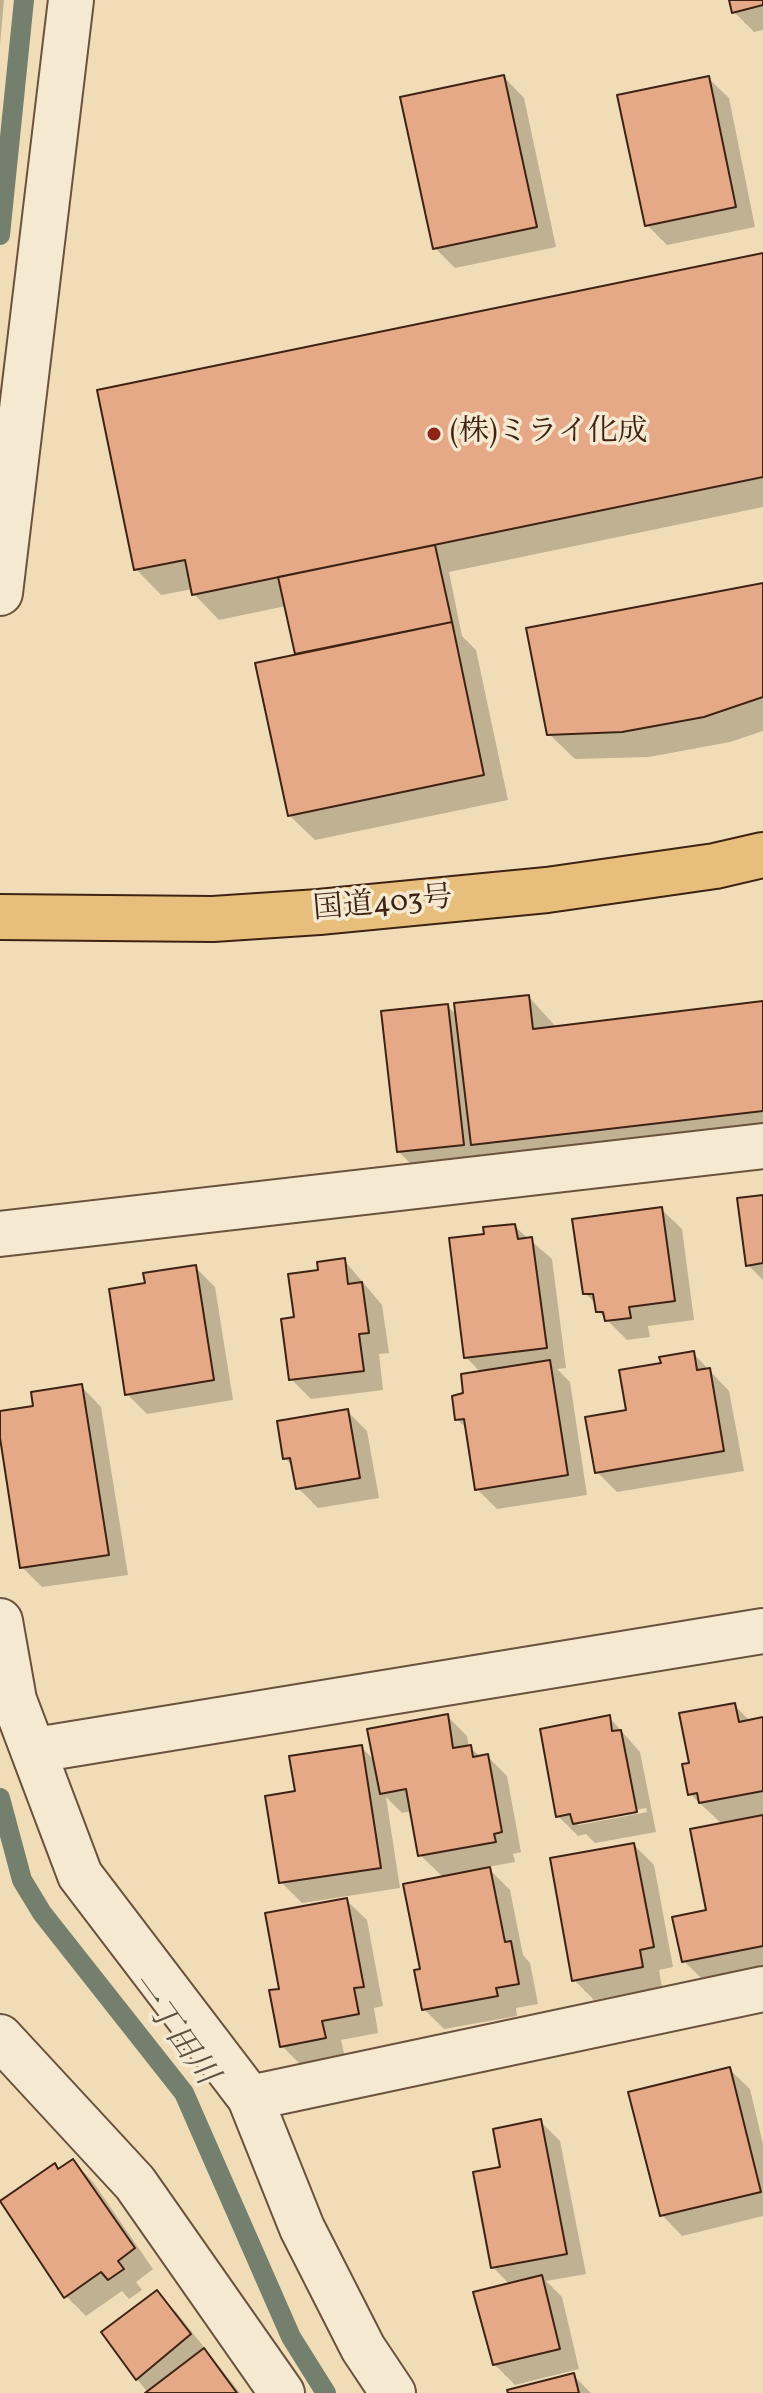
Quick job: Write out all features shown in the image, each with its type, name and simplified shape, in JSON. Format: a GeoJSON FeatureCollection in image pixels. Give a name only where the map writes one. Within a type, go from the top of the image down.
{"type":"FeatureCollection","features":[{"type":"Feature","properties":{"kind":"highway","name":"国道403号"},"geometry":{"type":"LineString","coordinates":[[0,917],[213,919],[319,912],[547,890],[715,866],[763,855]]}},
{"type":"Feature","properties":{"kind":"street"},"geometry":{"type":"LineString","coordinates":[[0,593],[71,0]]}},
{"type":"Feature","properties":{"kind":"street"},"geometry":{"type":"LineString","coordinates":[[0,1234],[763,1146]]}},
{"type":"Feature","properties":{"kind":"street"},"geometry":{"type":"LineString","coordinates":[[0,1621],[14,1700],[36,1750],[80,1875],[250,2098],[302,2228],[363,2348],[393,2393]]}},
{"type":"Feature","properties":{"kind":"street"},"geometry":{"type":"LineString","coordinates":[[36,1750],[763,1631]]}},
{"type":"Feature","properties":{"kind":"street"},"geometry":{"type":"LineString","coordinates":[[250,2098],[763,1989]]}},
{"type":"Feature","properties":{"kind":"street"},"geometry":{"type":"LineString","coordinates":[[0,2037],[135,2183],[282,2393]]}},
{"type":"Feature","properties":{"kind":"building"},"geometry":{"type":"Polygon","coordinates":[[[729,0],[763,0],[763,5],[732,13],[729,0]]]}},
{"type":"Feature","properties":{"kind":"building"},"geometry":{"type":"Polygon","coordinates":[[[504,75],[537,227],[433,249],[400,97],[504,75]]]}},
{"type":"Feature","properties":{"kind":"building"},"geometry":{"type":"Polygon","coordinates":[[[709,76],[736,207],[645,226],[617,95],[709,76]]]}},
{"type":"Feature","properties":{"kind":"building","name":"(株)ミライ化成"},"geometry":{"type":"Polygon","coordinates":[[[763,253],[763,477],[192,595],[185,560],[134,570],[97,390],[763,253]]]}},
{"type":"Feature","properties":{"kind":"building"},"geometry":{"type":"Polygon","coordinates":[[[435,545],[452,622],[295,654],[278,577],[435,545]]]}},
{"type":"Feature","properties":{"kind":"building"},"geometry":{"type":"Polygon","coordinates":[[[763,583],[763,697],[704,717],[622,732],[547,735],[526,628],[763,583]]]}},
{"type":"Feature","properties":{"kind":"building"},"geometry":{"type":"Polygon","coordinates":[[[452,622],[484,775],[288,816],[255,663],[452,622]]]}},
{"type":"Feature","properties":{"kind":"building"},"geometry":{"type":"Polygon","coordinates":[[[529,995],[533,1029],[763,1001],[763,1111],[471,1145],[454,1003],[529,995]]]}},
{"type":"Feature","properties":{"kind":"building"},"geometry":{"type":"Polygon","coordinates":[[[448,1004],[464,1145],[397,1152],[381,1011],[448,1004]]]}},
{"type":"Feature","properties":{"kind":"building"},"geometry":{"type":"Polygon","coordinates":[[[763,1195],[763,1263],[746,1266],[737,1198],[763,1195]]]}},
{"type":"Feature","properties":{"kind":"building"},"geometry":{"type":"Polygon","coordinates":[[[662,1207],[675,1301],[629,1307],[631,1318],[605,1321],[603,1312],[596,1312],[593,1294],[583,1294],[572,1219],[662,1207]]]}},
{"type":"Feature","properties":{"kind":"building"},"geometry":{"type":"Polygon","coordinates":[[[515,1224],[518,1239],[532,1237],[547,1348],[464,1358],[449,1238],[484,1234],[483,1227],[515,1224]]]}},
{"type":"Feature","properties":{"kind":"building"},"geometry":{"type":"Polygon","coordinates":[[[345,1258],[348,1284],[362,1282],[369,1333],[359,1334],[364,1371],[289,1380],[281,1319],[294,1317],[288,1274],[318,1270],[317,1262],[345,1258]]]}},
{"type":"Feature","properties":{"kind":"building"},"geometry":{"type":"Polygon","coordinates":[[[196,1265],[214,1380],[125,1395],[109,1289],[145,1283],[143,1273],[196,1265]]]}},
{"type":"Feature","properties":{"kind":"building"},"geometry":{"type":"Polygon","coordinates":[[[694,1351],[697,1370],[710,1368],[724,1451],[595,1473],[585,1417],[626,1410],[619,1370],[661,1363],[659,1357],[694,1351]]]}},
{"type":"Feature","properties":{"kind":"building"},"geometry":{"type":"Polygon","coordinates":[[[550,1360],[568,1475],[475,1490],[464,1419],[455,1420],[452,1396],[463,1393],[461,1374],[550,1360]]]}},
{"type":"Feature","properties":{"kind":"building"},"geometry":{"type":"Polygon","coordinates":[[[82,1384],[109,1555],[20,1568],[0,1438],[0,1411],[33,1406],[31,1392],[82,1384]]]}},
{"type":"Feature","properties":{"kind":"building"},"geometry":{"type":"Polygon","coordinates":[[[348,1409],[360,1478],[296,1489],[290,1458],[283,1459],[277,1421],[348,1409]]]}},
{"type":"Feature","properties":{"kind":"building"},"geometry":{"type":"Polygon","coordinates":[[[735,1703],[739,1722],[763,1717],[763,1791],[699,1803],[697,1793],[688,1795],[682,1764],[689,1763],[679,1713],[735,1703]]]}},
{"type":"Feature","properties":{"kind":"building"},"geometry":{"type":"Polygon","coordinates":[[[448,1714],[453,1748],[471,1745],[473,1757],[488,1754],[502,1832],[494,1834],[496,1842],[418,1856],[406,1789],[380,1794],[367,1729],[448,1714]]]}},
{"type":"Feature","properties":{"kind":"building"},"geometry":{"type":"Polygon","coordinates":[[[610,1715],[612,1731],[621,1730],[637,1812],[573,1824],[570,1814],[556,1817],[540,1729],[610,1715]]]}},
{"type":"Feature","properties":{"kind":"building"},"geometry":{"type":"Polygon","coordinates":[[[362,1745],[381,1868],[279,1883],[265,1796],[295,1791],[289,1756],[362,1745]]]}},
{"type":"Feature","properties":{"kind":"building"},"geometry":{"type":"Polygon","coordinates":[[[763,1815],[763,1946],[682,1962],[672,1917],[706,1910],[690,1829],[763,1815]]]}},
{"type":"Feature","properties":{"kind":"building"},"geometry":{"type":"Polygon","coordinates":[[[634,1843],[654,1947],[640,1950],[643,1967],[572,1981],[550,1858],[634,1843]]]}},
{"type":"Feature","properties":{"kind":"building"},"geometry":{"type":"Polygon","coordinates":[[[490,1867],[505,1942],[511,1941],[519,1984],[496,1988],[498,1996],[422,2010],[414,1970],[420,1969],[403,1884],[490,1867]]]}},
{"type":"Feature","properties":{"kind":"building"},"geometry":{"type":"Polygon","coordinates":[[[347,1898],[364,1987],[354,1988],[359,2014],[322,2021],[326,2038],[280,2047],[269,1990],[279,1989],[265,1913],[347,1898]]]}},
{"type":"Feature","properties":{"kind":"building"},"geometry":{"type":"Polygon","coordinates":[[[730,2067],[761,2192],[660,2216],[628,2092],[730,2067]]]}},
{"type":"Feature","properties":{"kind":"building"},"geometry":{"type":"Polygon","coordinates":[[[541,2119],[567,2254],[491,2268],[473,2172],[500,2167],[493,2129],[541,2119]]]}},
{"type":"Feature","properties":{"kind":"building"},"geometry":{"type":"Polygon","coordinates":[[[73,2159],[135,2248],[118,2261],[124,2269],[108,2280],[101,2272],[64,2298],[0,2201],[55,2163],[58,2169],[73,2159]]]}},
{"type":"Feature","properties":{"kind":"building"},"geometry":{"type":"Polygon","coordinates":[[[542,2275],[560,2349],[493,2365],[473,2292],[542,2275]]]}},
{"type":"Feature","properties":{"kind":"building"},"geometry":{"type":"Polygon","coordinates":[[[157,2290],[191,2334],[136,2380],[101,2332],[157,2290]]]}},
{"type":"Feature","properties":{"kind":"building"},"geometry":{"type":"Polygon","coordinates":[[[204,2348],[237,2393],[145,2393],[204,2348]]]}},
{"type":"Feature","properties":{"kind":"building"},"geometry":{"type":"Polygon","coordinates":[[[574,2373],[579,2393],[508,2393],[507,2390],[574,2373]]]}},
{"type":"Feature","properties":{"kind":"waterway","name":"一丁田川"},"geometry":{"type":"LineString","coordinates":[[0,235],[24,0]]}},
{"type":"Feature","properties":{"kind":"waterway","name":"一丁田川"},"geometry":{"type":"LineString","coordinates":[[0,1798],[22,1880],[42,1913],[184,2093],[291,2337],[326,2393]]}},
{"type":"Feature","properties":{"kind":"place","name":"(株)ミライ化成"},"geometry":{"type":"Point","coordinates":[434,434]}}]}
